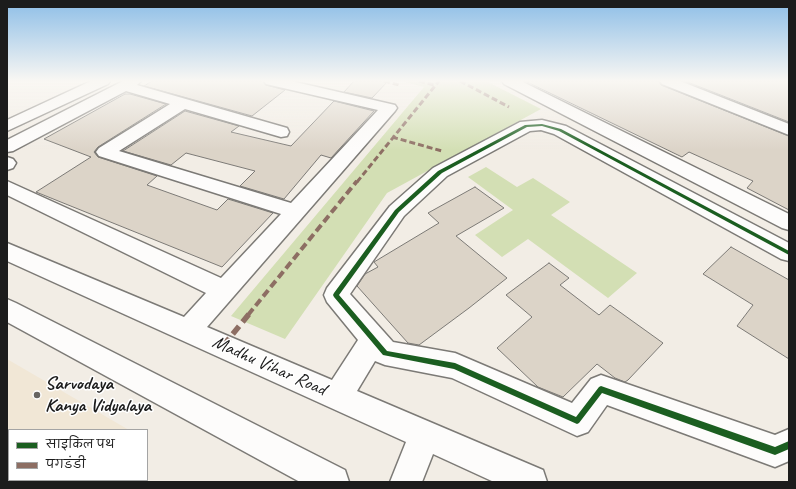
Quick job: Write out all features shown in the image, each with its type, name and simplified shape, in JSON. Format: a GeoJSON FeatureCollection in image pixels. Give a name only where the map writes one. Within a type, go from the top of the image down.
{"type":"FeatureCollection","features":[{"type":"Feature","properties":{"kind":"street"},"geometry":{"type":"LineString","coordinates":[[7,111],[23,104]]}},
{"type":"Feature","properties":{"kind":"street"},"geometry":{"type":"LineString","coordinates":[[7,126],[54,104]]}},
{"type":"Feature","properties":{"kind":"street"},"geometry":{"type":"LineString","coordinates":[[7,147],[91,104]]}},
{"type":"Feature","properties":{"kind":"street"},"geometry":{"type":"LineString","coordinates":[[182,104],[105,152],[296,212]]}},
{"type":"Feature","properties":{"kind":"street"},"geometry":{"type":"LineString","coordinates":[[186,104],[281,132]]}},
{"type":"Feature","properties":{"kind":"street"},"geometry":{"type":"LineString","coordinates":[[188,331],[389,108],[374,104]]}},
{"type":"Feature","properties":{"kind":"street"},"geometry":{"type":"LineString","coordinates":[[554,104],[789,223]]}},
{"type":"Feature","properties":{"kind":"street"},"geometry":{"type":"LineString","coordinates":[[724,104],[789,130]]}},
{"type":"Feature","properties":{"kind":"street"},"geometry":{"type":"LineString","coordinates":[[789,253],[560,130],[542,126],[526,126],[440,172],[397,211],[336,295],[385,353],[455,366],[577,421],[601,389],[775,451],[789,445]]}},
{"type":"Feature","properties":{"kind":"street"},"geometry":{"type":"LineString","coordinates":[[7,187],[224,291]]}},
{"type":"Feature","properties":{"kind":"street","name":"Madhu Vihar Road"},"geometry":{"type":"LineString","coordinates":[[7,251],[531,482]]}},
{"type":"Feature","properties":{"kind":"street"},"geometry":{"type":"LineString","coordinates":[[7,310],[333,482]]}},
{"type":"Feature","properties":{"kind":"street"},"geometry":{"type":"LineString","coordinates":[[338,397],[373,339]]}},
{"type":"Feature","properties":{"kind":"street"},"geometry":{"type":"LineString","coordinates":[[406,482],[425,435]]}},
{"type":"Feature","properties":{"kind":"shaded area","name":"Sarvodaya Kanya Vidyalaya"},"geometry":{"type":"Polygon","coordinates":[[[7,359],[127,429],[8,429],[8,481],[122,481],[7,482],[7,359]]]}},
{"type":"Feature","properties":{"kind":"green space"},"geometry":{"type":"Polygon","coordinates":[[[410,104],[531,104],[541,109],[387,193],[285,339],[231,316],[410,104]]]}},
{"type":"Feature","properties":{"kind":"green space"},"geometry":{"type":"Polygon","coordinates":[[[486,167],[517,187],[533,178],[570,202],[551,215],[637,273],[608,298],[528,239],[502,257],[475,235],[513,210],[468,177],[486,167]]]}},
{"type":"Feature","properties":{"kind":"building"},"geometry":{"type":"Polygon","coordinates":[[[107,104],[166,104],[98,147],[94,152],[98,157],[157,176],[147,185],[217,210],[228,199],[273,213],[222,267],[36,192],[91,157],[44,139],[107,104]]]}},
{"type":"Feature","properties":{"kind":"building"},"geometry":{"type":"Polygon","coordinates":[[[208,104],[267,104],[252,116],[208,104]]]}},
{"type":"Feature","properties":{"kind":"building"},"geometry":{"type":"Polygon","coordinates":[[[331,104],[345,104],[374,111],[331,158],[321,155],[284,199],[240,186],[255,171],[186,153],[171,165],[123,151],[185,111],[239,126],[231,132],[291,146],[331,104]]]}},
{"type":"Feature","properties":{"kind":"building"},"geometry":{"type":"Polygon","coordinates":[[[572,104],[708,104],[789,136],[789,210],[747,188],[753,181],[689,152],[682,157],[572,104]]]}},
{"type":"Feature","properties":{"kind":"building"},"geometry":{"type":"Polygon","coordinates":[[[743,104],[789,104],[789,122],[743,104]]]}},
{"type":"Feature","properties":{"kind":"building"},"geometry":{"type":"Polygon","coordinates":[[[475,187],[504,208],[456,236],[507,278],[419,345],[408,343],[357,286],[365,274],[378,267],[374,262],[439,223],[428,213],[475,187]]]}},
{"type":"Feature","properties":{"kind":"building"},"geometry":{"type":"Polygon","coordinates":[[[731,247],[789,280],[789,359],[737,326],[753,305],[703,274],[731,247]]]}},
{"type":"Feature","properties":{"kind":"building"},"geometry":{"type":"Polygon","coordinates":[[[549,263],[569,278],[560,285],[599,315],[610,305],[663,343],[625,382],[615,378],[597,364],[563,397],[538,387],[497,348],[532,317],[506,295],[549,263]]]}},
{"type":"Feature","properties":{"kind":"marked path"},"geometry":{"type":"LineString","coordinates":[[223,346],[420,104]]}},
{"type":"Feature","properties":{"kind":"marked path"},"geometry":{"type":"LineString","coordinates":[[503,104],[509,107]]}},
{"type":"Feature","properties":{"kind":"marked path"},"geometry":{"type":"LineString","coordinates":[[392,137],[442,151]]}},
{"type":"Feature","properties":{"kind":"cycle path"},"geometry":{"type":"LineString","coordinates":[[789,253],[560,130],[542,125],[526,126],[440,172],[397,211],[336,295],[385,353],[455,366],[577,421],[601,389],[775,451],[789,445]]}},
{"type":"Feature","properties":{"kind":"place","name":"Sarvodaya Kanya Vidyalaya"},"geometry":{"type":"Point","coordinates":[37,395]}}]}
